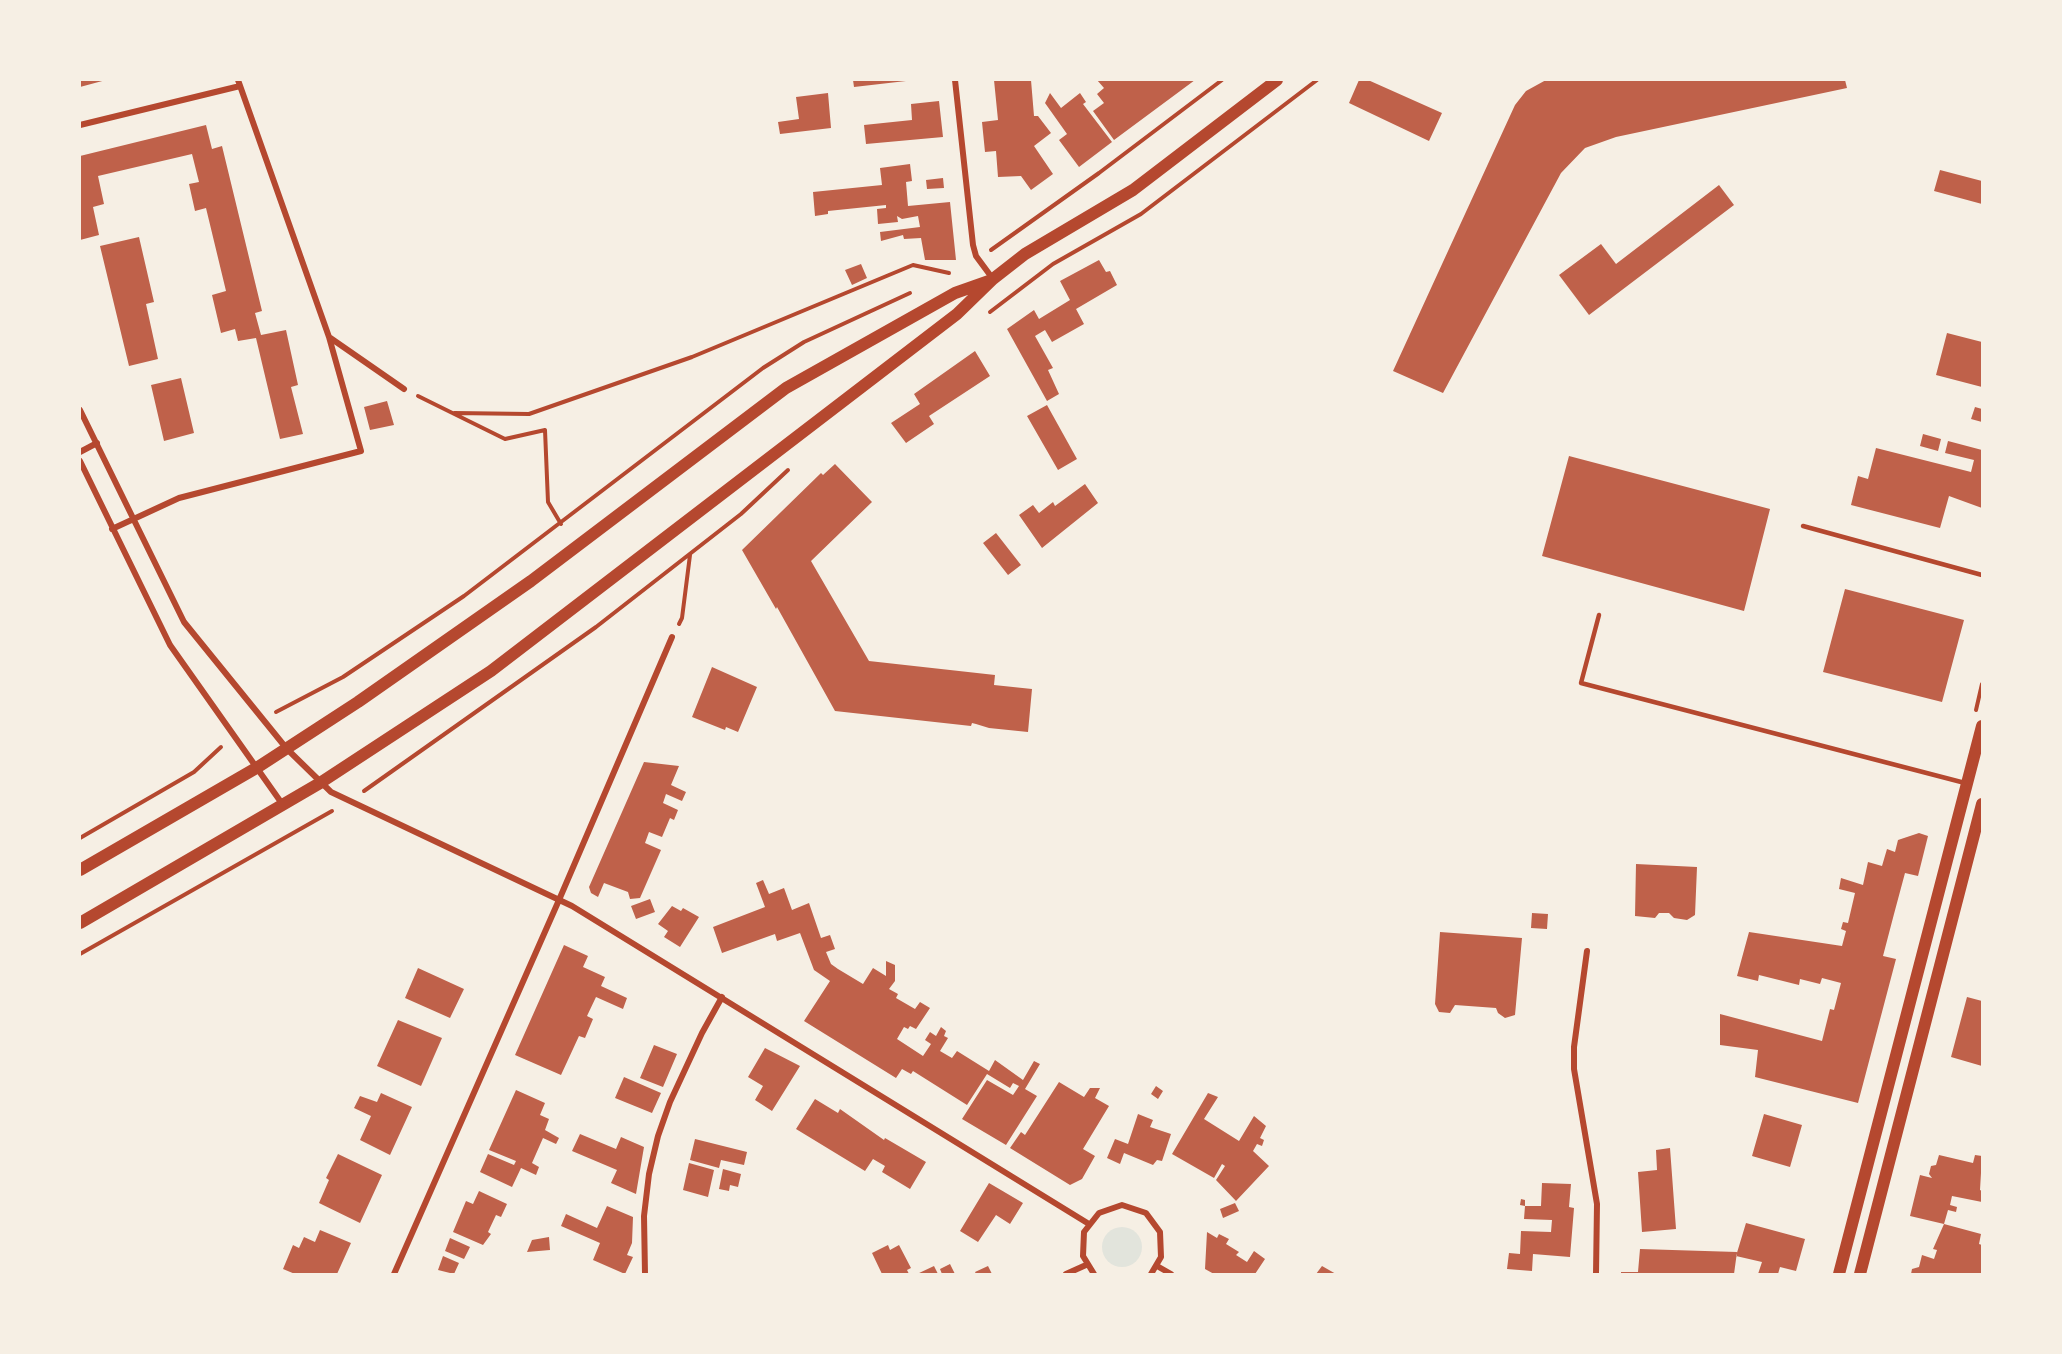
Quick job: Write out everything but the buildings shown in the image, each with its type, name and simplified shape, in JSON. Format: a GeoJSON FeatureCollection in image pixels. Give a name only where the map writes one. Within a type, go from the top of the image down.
{"type":"FeatureCollection","features":[{"type":"Feature","properties":{"kind":"main road"},"geometry":{"type":"LineString","coordinates":[[80,923],[320,783],[400,732],[544,633],[727,492],[830,409],[957,314],[993,279],[1034,248],[1133,190],[1278,80]]}},
{"type":"Feature","properties":{"kind":"main road"},"geometry":{"type":"LineString","coordinates":[[80,870],[258,767],[372,692],[531,581],[750,414],[803,377],[956,294],[993,279]]}},
{"type":"Feature","properties":{"kind":"main road"},"geometry":{"type":"LineString","coordinates":[[1839,1275],[1983,726]]}},
{"type":"Feature","properties":{"kind":"main road"},"geometry":{"type":"LineString","coordinates":[[1860,1275],[1983,804]]}},
{"type":"Feature","properties":{"kind":"street"},"geometry":{"type":"LineString","coordinates":[[955,80],[973,245],[976,256],[993,279]]}},
{"type":"Feature","properties":{"kind":"street"},"geometry":{"type":"LineString","coordinates":[[80,125],[239,83],[329,337],[361,451],[200,492],[112,529]]}},
{"type":"Feature","properties":{"kind":"street"},"geometry":{"type":"LineString","coordinates":[[329,337],[404,389]]}},
{"type":"Feature","properties":{"kind":"street"},"geometry":{"type":"LineString","coordinates":[[80,410],[184,622],[287,749],[320,783],[359,808],[560,900],[722,997],[1089,1224]]}},
{"type":"Feature","properties":{"kind":"street"},"geometry":{"type":"LineString","coordinates":[[80,452],[97,443]]}},
{"type":"Feature","properties":{"kind":"street"},"geometry":{"type":"LineString","coordinates":[[80,461],[170,645],[283,805]]}},
{"type":"Feature","properties":{"kind":"street"},"geometry":{"type":"LineString","coordinates":[[394,1275],[560,900],[672,638]]}},
{"type":"Feature","properties":{"kind":"street"},"geometry":{"type":"LineString","coordinates":[[1587,951],[1574,1047],[1574,1069],[1598,1204],[1596,1275]]}},
{"type":"Feature","properties":{"kind":"street"},"geometry":{"type":"LineString","coordinates":[[645,1275],[644,1216],[649,1174],[658,1136],[670,1102],[702,1033],[722,997]]}},
{"type":"Feature","properties":{"kind":"street"},"geometry":{"type":"LineString","coordinates":[[1094,1275],[1086,1264],[1082,1241],[1089,1224],[1099,1213],[1113,1207],[1127,1206],[1141,1210],[1156,1223],[1162,1237],[1162,1252],[1151,1275]]}},
{"type":"Feature","properties":{"kind":"street"},"geometry":{"type":"LineString","coordinates":[[1066,1275],[1086,1264]]}},
{"type":"Feature","properties":{"kind":"street"},"geometry":{"type":"LineString","coordinates":[[1157,1266],[1171,1275]]}},
{"type":"Feature","properties":{"kind":"lane"},"geometry":{"type":"LineString","coordinates":[[1803,526],[1983,575]]}},
{"type":"Feature","properties":{"kind":"lane"},"geometry":{"type":"LineString","coordinates":[[1599,615],[1581,682],[1967,784]]}},
{"type":"Feature","properties":{"kind":"path"},"geometry":{"type":"LineString","coordinates":[[454,414],[530,414],[692,357],[913,265],[952,274]]}},
{"type":"Feature","properties":{"kind":"path"},"geometry":{"type":"LineString","coordinates":[[404,389],[505,440],[545,430],[548,502],[561,524]]}},
{"type":"Feature","properties":{"kind":"path"},"geometry":{"type":"LineString","coordinates":[[672,638],[682,618],[691,554]]}},
{"type":"Feature","properties":{"kind":"path"},"geometry":{"type":"LineString","coordinates":[[356,668],[372,692]]}},
{"type":"Feature","properties":{"kind":"path"},"geometry":{"type":"LineString","coordinates":[[400,732],[417,756]]}},
{"type":"Feature","properties":{"kind":"path"},"geometry":{"type":"LineString","coordinates":[[194,772],[208,796]]}},
{"type":"Feature","properties":{"kind":"path"},"geometry":{"type":"LineString","coordinates":[[231,835],[246,860]]}},
{"type":"Feature","properties":{"kind":"shaded area"},"geometry":{"type":"Polygon","coordinates":[[[1122,1227],[1130,1228],[1136,1233],[1141,1239],[1141,1255],[1136,1261],[1130,1266],[1122,1267],[1114,1266],[1108,1261],[1103,1255],[1102,1247],[1103,1239],[1108,1233],[1114,1228],[1122,1227]]]}}]}
